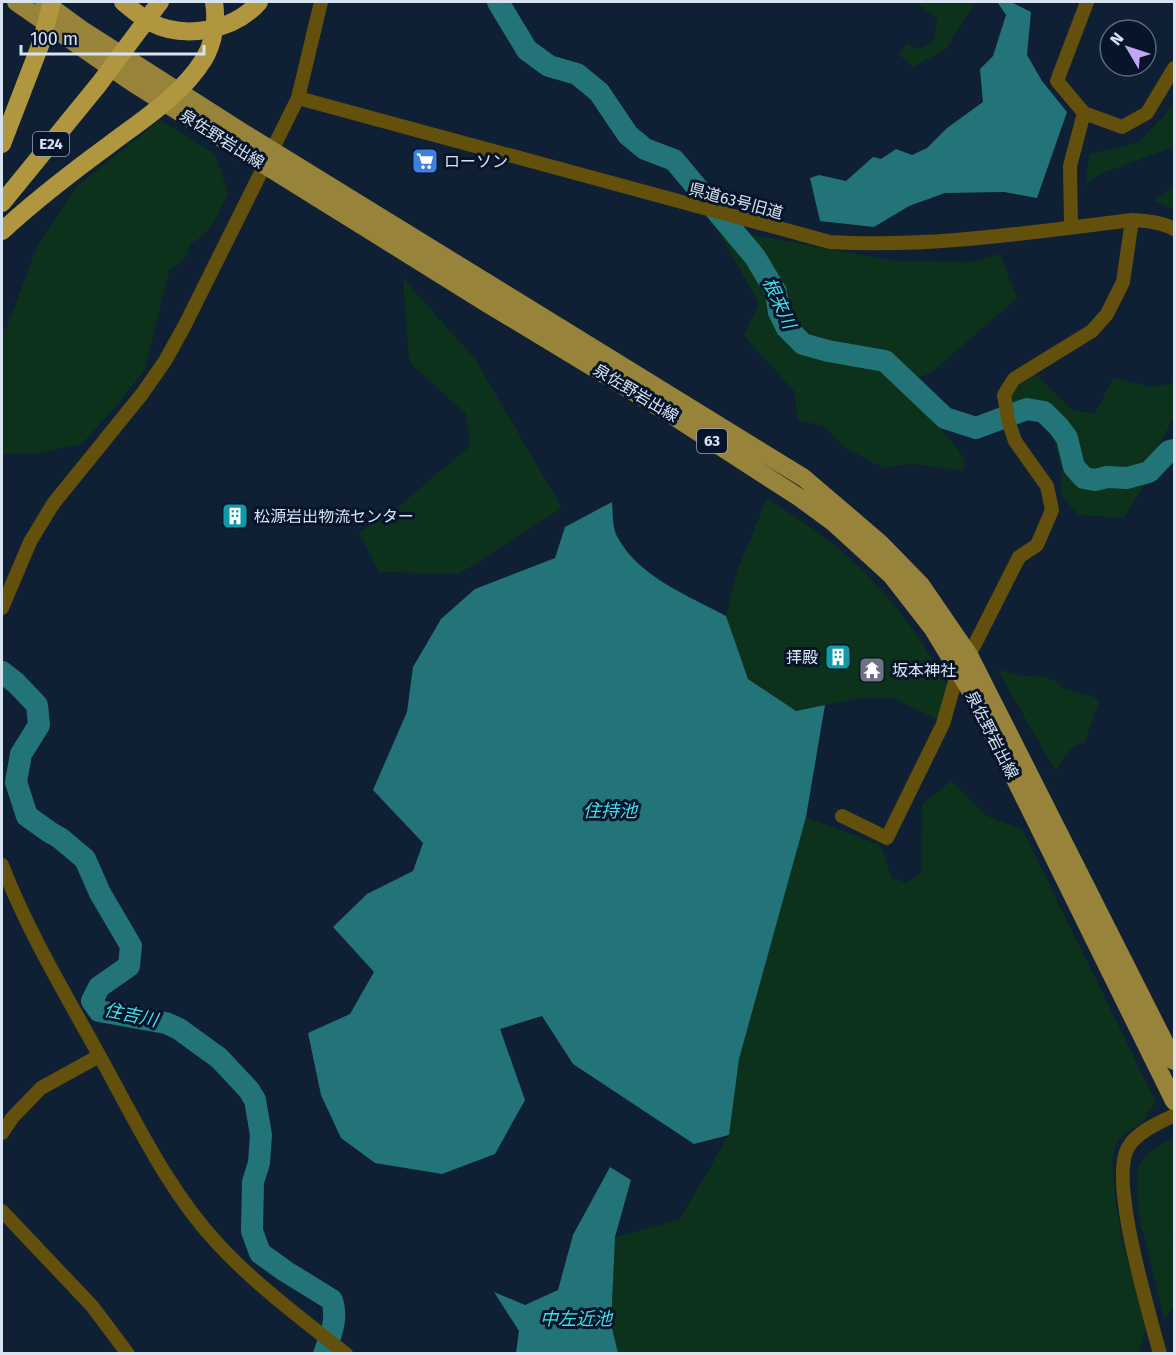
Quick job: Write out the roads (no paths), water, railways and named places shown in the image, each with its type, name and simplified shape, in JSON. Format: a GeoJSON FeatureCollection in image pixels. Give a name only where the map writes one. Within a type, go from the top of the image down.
{"type":"FeatureCollection","features":[{"type":"Feature","properties":{"kind":"highway"},"geometry":{"type":"LineString","coordinates":[[2,144],[41,43],[52,2]]}},
{"type":"Feature","properties":{"kind":"highway"},"geometry":{"type":"LineString","coordinates":[[123,2],[151,22],[169,29],[188,31],[206,30],[226,25],[243,16],[259,2]]}},
{"type":"Feature","properties":{"kind":"highway","name":"E24"},"geometry":{"type":"LineString","coordinates":[[2,203],[99,84],[160,2]]}},
{"type":"Feature","properties":{"kind":"highway"},"geometry":{"type":"LineString","coordinates":[[2,231],[77,168],[148,115],[181,87],[204,58],[215,24],[214,2]]}},
{"type":"Feature","properties":{"kind":"main road","name":"泉佐野岩出線"},"geometry":{"type":"LineString","coordinates":[[16,2],[133,83],[267,157],[804,478],[880,543],[921,585],[969,655],[1174,1061]]}},
{"type":"Feature","properties":{"kind":"main road","name":"泉佐野岩出線"},"geometry":{"type":"LineString","coordinates":[[44,2],[267,157],[670,414],[834,523],[891,575],[933,629],[976,700],[1174,1101]]}},
{"type":"Feature","properties":{"kind":"street"},"geometry":{"type":"LineString","coordinates":[[2,609],[30,542],[53,504],[142,394],[165,361],[185,325],[298,98],[321,2]]}},
{"type":"Feature","properties":{"kind":"street"},"geometry":{"type":"LineString","coordinates":[[1087,2],[1057,81],[1084,113],[1122,127],[1147,113],[1174,68]]}},
{"type":"Feature","properties":{"kind":"street","name":"県道63号旧道"},"geometry":{"type":"LineString","coordinates":[[298,98],[830,242],[867,244],[935,242],[1132,220],[1166,224],[1174,230]]}},
{"type":"Feature","properties":{"kind":"street"},"geometry":{"type":"LineString","coordinates":[[1071,227],[1070,166],[1084,113]]}},
{"type":"Feature","properties":{"kind":"street"},"geometry":{"type":"LineString","coordinates":[[842,816],[887,838],[943,724],[958,671],[969,655],[1019,557],[1037,546],[1052,510],[1047,486],[1016,441],[1008,420],[1004,395],[1014,379],[1092,332],[1107,314],[1123,282],[1132,220]]}},
{"type":"Feature","properties":{"kind":"street"},"geometry":{"type":"LineString","coordinates":[[2,865],[38,945],[141,1132],[181,1197],[217,1244],[260,1283],[342,1350]]}},
{"type":"Feature","properties":{"kind":"street"},"geometry":{"type":"LineString","coordinates":[[2,1133],[12,1118],[42,1088],[99,1056]]}},
{"type":"Feature","properties":{"kind":"street"},"geometry":{"type":"LineString","coordinates":[[1160,1353],[1125,1204],[1122,1160],[1128,1146],[1138,1136],[1174,1115]]}},
{"type":"Feature","properties":{"kind":"street"},"geometry":{"type":"LineString","coordinates":[[2,1211],[92,1306],[128,1353]]}},
{"type":"Feature","properties":{"kind":"water"},"geometry":{"type":"Polygon","coordinates":[[[999,2],[1011,2],[1031,12],[1027,55],[1042,81],[1067,112],[1037,198],[1004,192],[945,193],[909,206],[874,227],[820,221],[810,178],[819,175],[846,181],[873,157],[881,159],[896,149],[912,155],[927,148],[947,128],[983,102],[980,69],[993,56],[1006,15],[999,2]]]}},
{"type":"Feature","properties":{"kind":"water","name":"住持池"},"geometry":{"type":"Polygon","coordinates":[[[612,502],[616,534],[627,552],[639,564],[681,593],[726,616],[748,679],[796,711],[825,705],[806,817],[739,1059],[729,1135],[694,1144],[573,1064],[542,1016],[500,1029],[525,1100],[495,1154],[442,1174],[375,1163],[341,1138],[321,1095],[308,1033],[350,1014],[374,972],[333,927],[367,894],[413,871],[423,843],[373,790],[407,712],[413,667],[441,619],[475,589],[555,558],[565,527],[612,502]]]}},
{"type":"Feature","properties":{"kind":"water","name":"中左近池"},"geometry":{"type":"Polygon","coordinates":[[[610,1167],[631,1180],[615,1237],[611,1324],[618,1353],[516,1353],[519,1331],[494,1292],[525,1305],[558,1290],[573,1235],[610,1167]]]}},
{"type":"Feature","properties":{"kind":"waterway","name":"根来川"},"geometry":{"type":"LineString","coordinates":[[498,2],[527,50],[549,66],[577,74],[599,92],[628,135],[645,149],[674,160],[755,257],[776,292],[779,312],[787,328],[803,344],[885,361],[945,418],[976,428],[1027,409],[1044,412],[1067,438],[1074,467],[1084,478],[1095,480],[1107,477],[1127,478],[1149,472],[1169,451],[1174,450]]}},
{"type":"Feature","properties":{"kind":"waterway","name":"住吉川"},"geometry":{"type":"LineString","coordinates":[[2,672],[37,705],[39,725],[21,754],[16,782],[27,816],[60,838],[85,859],[100,893],[131,946],[129,966],[99,987],[92,1001],[99,1011],[166,1023],[179,1029],[219,1058],[249,1090],[255,1100],[261,1135],[259,1163],[253,1182],[252,1231],[260,1253],[332,1300],[334,1320],[324,1354]]}},
{"type":"Feature","properties":{"kind":"place","name":"ローソン"},"geometry":{"type":"Point","coordinates":[425,161]}},
{"type":"Feature","properties":{"kind":"place","name":"松源岩出物流センター"},"geometry":{"type":"Point","coordinates":[235,516]}},
{"type":"Feature","properties":{"kind":"place","name":"拝殿"},"geometry":{"type":"Point","coordinates":[838,657]}},
{"type":"Feature","properties":{"kind":"place","name":"坂本神社"},"geometry":{"type":"Point","coordinates":[872,670]}}]}
